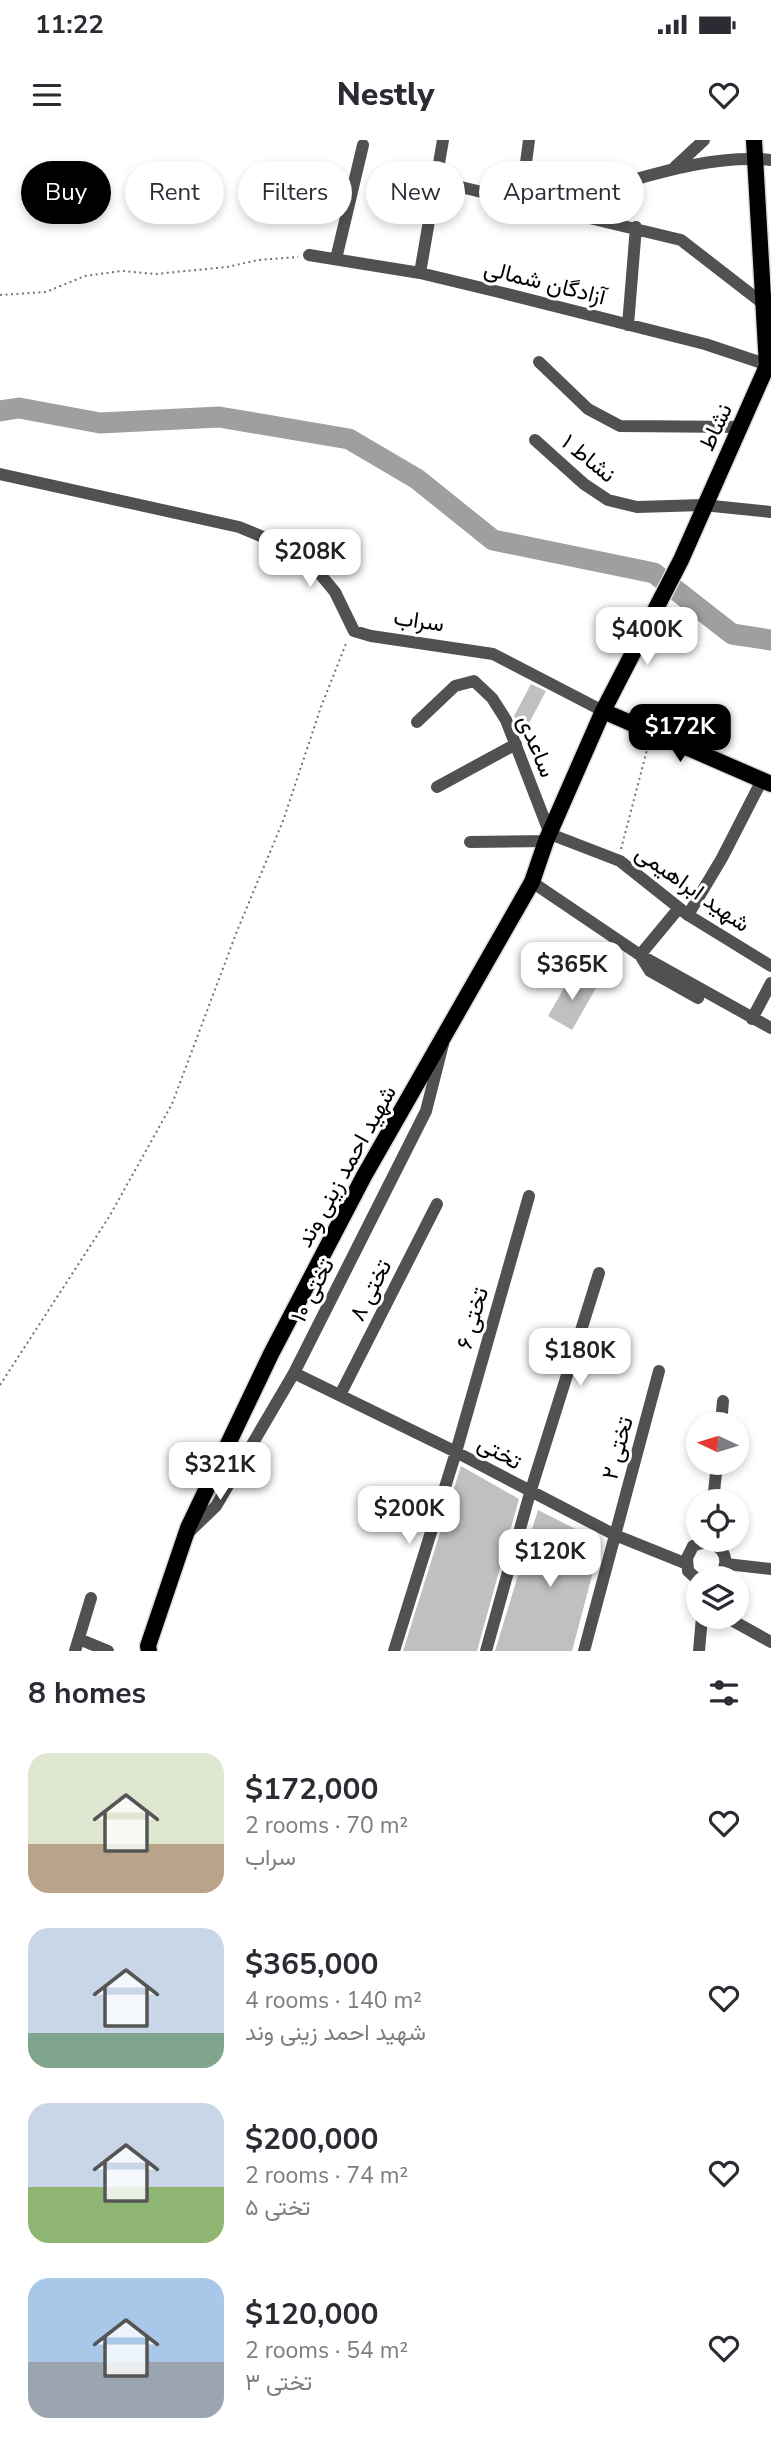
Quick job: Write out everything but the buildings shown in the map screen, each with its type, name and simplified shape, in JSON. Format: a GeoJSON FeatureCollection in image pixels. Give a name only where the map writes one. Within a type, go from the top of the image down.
{"type":"FeatureCollection","features":[{"type":"Feature","properties":{"kind":"main road","name":"نشاط"},"geometry":{"type":"LineString","coordinates":[[603,711],[681,559],[703,505],[769,366],[754,140]]}},
{"type":"Feature","properties":{"kind":"main road","name":"سراب"},"geometry":{"type":"LineString","coordinates":[[603,711],[766,782]]}},
{"type":"Feature","properties":{"kind":"main road","name":"شهید احمد زینی وند"},"geometry":{"type":"LineString","coordinates":[[149,1651],[148,1646],[185,1536],[271,1354],[364,1176],[532,882],[548,837],[603,711]]}},
{"type":"Feature","properties":{"kind":"street"},"geometry":{"type":"LineString","coordinates":[[439,161],[443,140]]}},
{"type":"Feature","properties":{"kind":"street"},"geometry":{"type":"LineString","coordinates":[[526,161],[529,140]]}},
{"type":"Feature","properties":{"kind":"street"},"geometry":{"type":"LineString","coordinates":[[675,167],[704,140]]}},
{"type":"Feature","properties":{"kind":"street"},"geometry":{"type":"LineString","coordinates":[[336,259],[363,145]]}},
{"type":"Feature","properties":{"kind":"street"},"geometry":{"type":"LineString","coordinates":[[644,176],[675,167],[754,158],[771,160]]}},
{"type":"Feature","properties":{"kind":"street"},"geometry":{"type":"LineString","coordinates":[[420,273],[429,224]]}},
{"type":"Feature","properties":{"kind":"street"},"geometry":{"type":"LineString","coordinates":[[623,224],[681,240],[765,306]]}},
{"type":"Feature","properties":{"kind":"street"},"geometry":{"type":"LineString","coordinates":[[628,325],[636,227]]}},
{"type":"Feature","properties":{"kind":"street","name":"آزادگان شمالی"},"geometry":{"type":"LineString","coordinates":[[309,255],[420,273],[705,344],[769,366]]}},
{"type":"Feature","properties":{"kind":"street"},"geometry":{"type":"LineString","coordinates":[[539,362],[588,409],[620,426],[742,426]]}},
{"type":"Feature","properties":{"kind":"street","name":"نشاط ۱"},"geometry":{"type":"LineString","coordinates":[[535,440],[584,484],[608,500],[637,507],[703,505],[771,512]]}},
{"type":"Feature","properties":{"kind":"street"},"geometry":{"type":"LineString","coordinates":[[0,474],[239,527],[280,544],[314,568],[335,592],[352,627]]}},
{"type":"Feature","properties":{"kind":"street","name":"سراب"},"geometry":{"type":"LineString","coordinates":[[352,627],[354,631],[372,636],[494,654],[603,711]]}},
{"type":"Feature","properties":{"kind":"street","name":"ساعدی"},"geometry":{"type":"LineString","coordinates":[[417,722],[454,686],[474,681],[492,698],[506,719],[548,837]]}},
{"type":"Feature","properties":{"kind":"street"},"geometry":{"type":"LineString","coordinates":[[437,787],[516,744]]}},
{"type":"Feature","properties":{"kind":"street"},"geometry":{"type":"LineString","coordinates":[[640,956],[684,911],[722,858],[766,782]]}},
{"type":"Feature","properties":{"kind":"street"},"geometry":{"type":"LineString","coordinates":[[470,842],[548,837]]}},
{"type":"Feature","properties":{"kind":"street","name":"شهید ابراهیمی"},"geometry":{"type":"LineString","coordinates":[[548,837],[617,860],[639,873],[684,911],[771,966]]}},
{"type":"Feature","properties":{"kind":"street"},"geometry":{"type":"LineString","coordinates":[[532,882],[640,956],[771,1028]]}},
{"type":"Feature","properties":{"kind":"street"},"geometry":{"type":"LineString","coordinates":[[640,956],[650,971],[771,1037]]}},
{"type":"Feature","properties":{"kind":"street"},"geometry":{"type":"LineString","coordinates":[[752,1019],[771,983]]}},
{"type":"Feature","properties":{"kind":"street","name":"تختی ۱۰"},"geometry":{"type":"LineString","coordinates":[[185,1536],[216,1506],[294,1373],[426,1111],[446,1034]]}},
{"type":"Feature","properties":{"kind":"street","name":"تختی ۶"},"geometry":{"type":"LineString","coordinates":[[394,1651],[456,1452],[529,1196]]}},
{"type":"Feature","properties":{"kind":"street","name":"تختی ۸"},"geometry":{"type":"LineString","coordinates":[[340,1395],[437,1204]]}},
{"type":"Feature","properties":{"kind":"street"},"geometry":{"type":"LineString","coordinates":[[486,1651],[530,1493],[599,1273]]}},
{"type":"Feature","properties":{"kind":"street","name":"تختی ۲"},"geometry":{"type":"LineString","coordinates":[[584,1651],[659,1371]]}},
{"type":"Feature","properties":{"kind":"street","name":"تختی"},"geometry":{"type":"LineString","coordinates":[[294,1373],[456,1452],[530,1493],[615,1535],[687,1564]]}},
{"type":"Feature","properties":{"kind":"street"},"geometry":{"type":"LineString","coordinates":[[722,1412],[723,1401]]}},
{"type":"Feature","properties":{"kind":"street"},"geometry":{"type":"LineString","coordinates":[[687,1564],[689,1552]]}},
{"type":"Feature","properties":{"kind":"street"},"geometry":{"type":"LineString","coordinates":[[723,1552],[726,1564],[771,1569]]}},
{"type":"Feature","properties":{"kind":"street"},"geometry":{"type":"LineString","coordinates":[[91,1598],[77,1645],[108,1651]]}},
{"type":"Feature","properties":{"kind":"street"},"geometry":{"type":"LineString","coordinates":[[699,1651],[701,1629]]}},
{"type":"Feature","properties":{"kind":"street"},"geometry":{"type":"LineString","coordinates":[[748,1629],[771,1642]]}},
{"type":"Feature","properties":{"kind":"path"},"geometry":{"type":"LineString","coordinates":[[0,295],[46,292],[85,276],[122,271],[155,274],[309,255]]}},
{"type":"Feature","properties":{"kind":"path"},"geometry":{"type":"LineString","coordinates":[[0,1385],[108,1217],[173,1104],[237,931],[283,821],[321,707],[352,627]]}},
{"type":"Feature","properties":{"kind":"path"},"geometry":{"type":"LineString","coordinates":[[617,860],[651,732]]}},
{"type":"Feature","properties":{"kind":"waterway"},"geometry":{"type":"LineString","coordinates":[[0,411],[19,408],[100,423],[219,417],[349,439],[417,479],[493,540],[654,573],[732,634],[771,640]]}}]}
